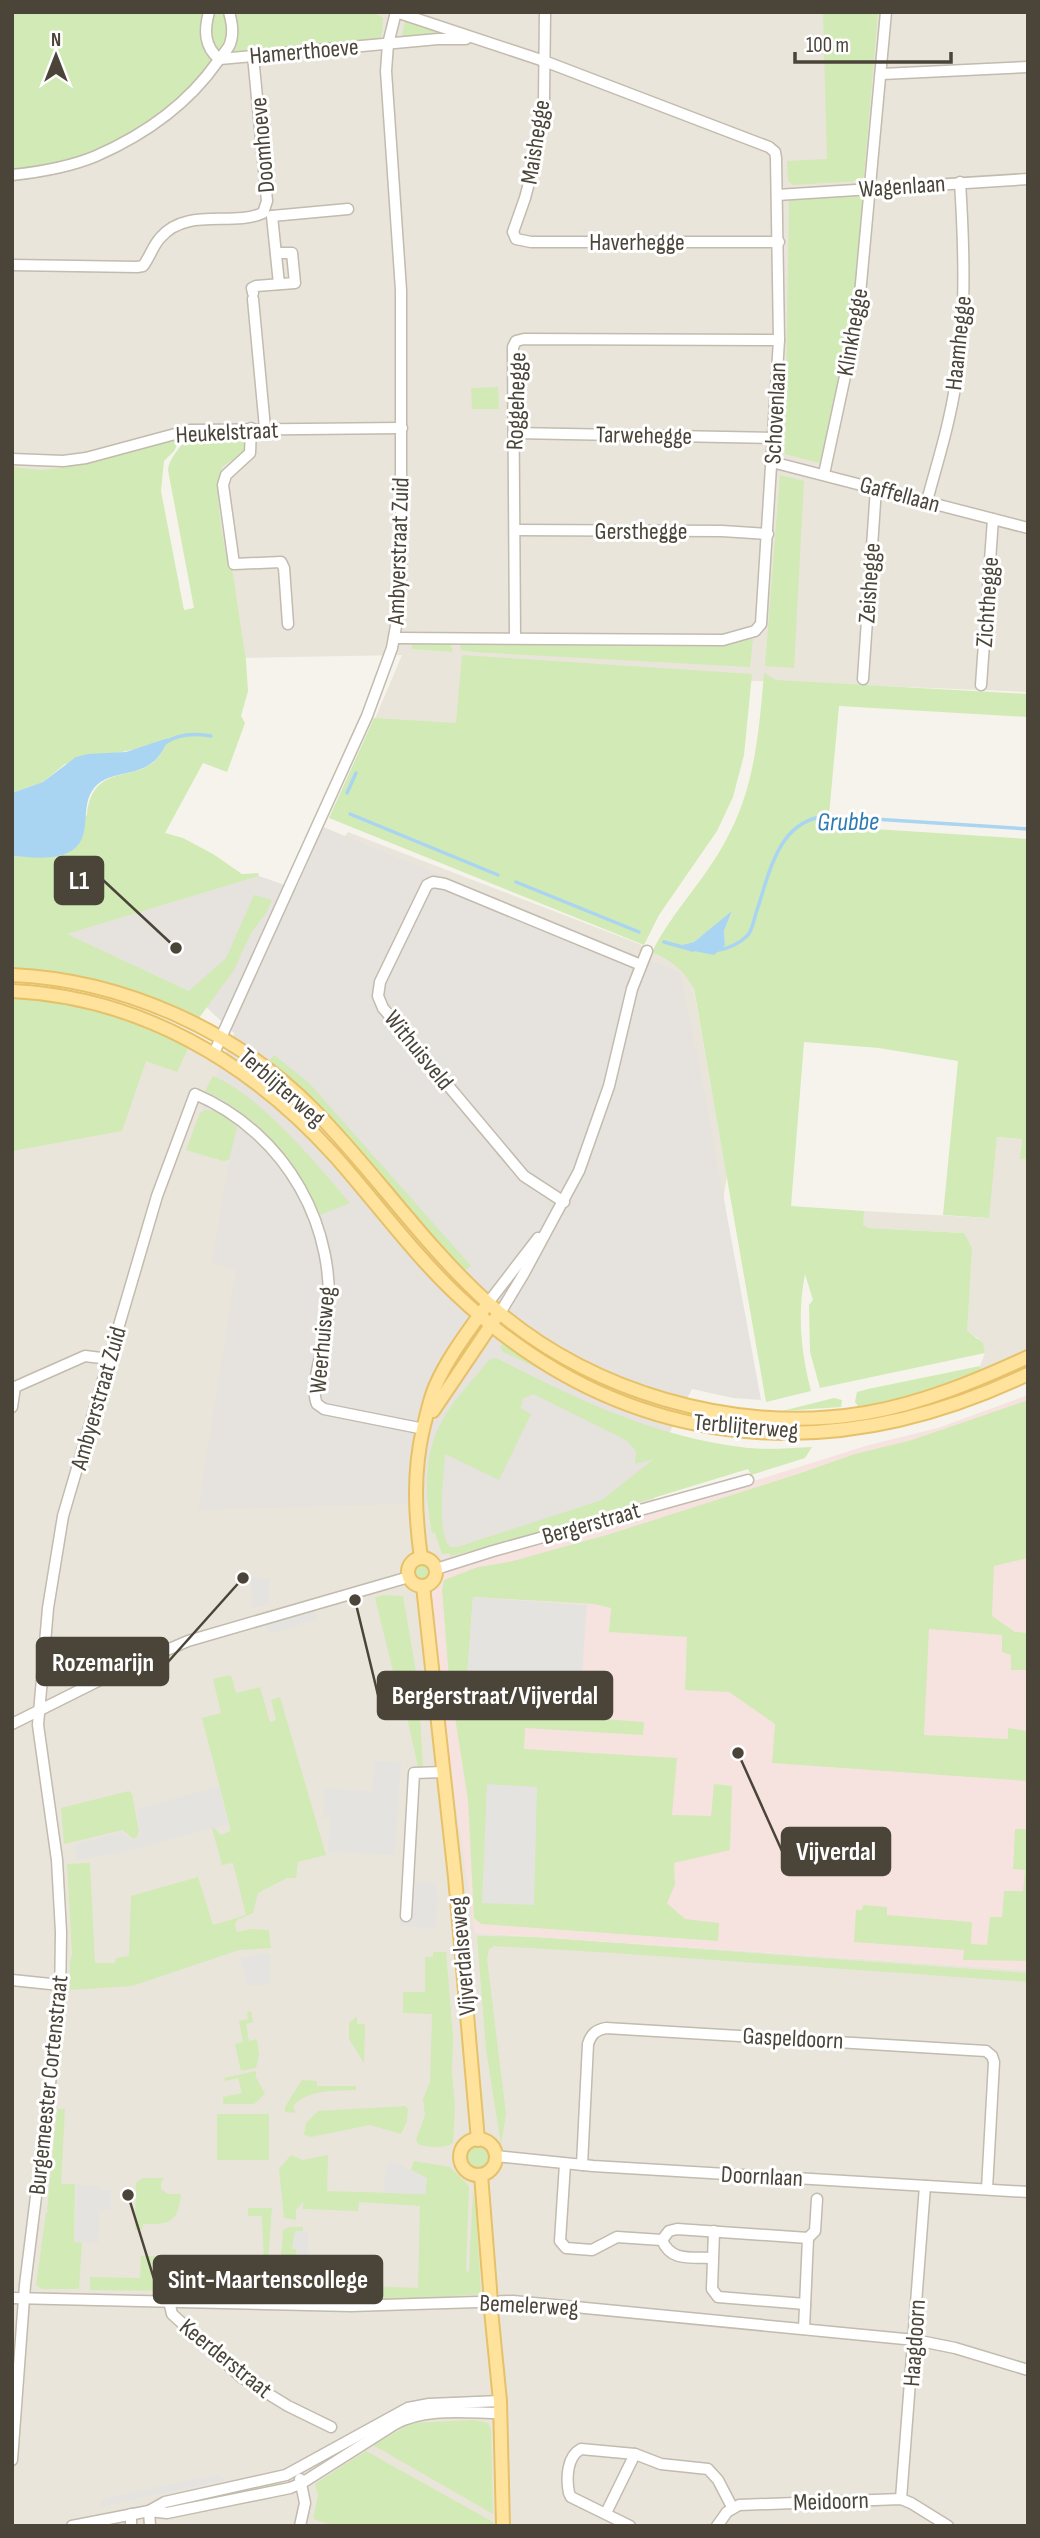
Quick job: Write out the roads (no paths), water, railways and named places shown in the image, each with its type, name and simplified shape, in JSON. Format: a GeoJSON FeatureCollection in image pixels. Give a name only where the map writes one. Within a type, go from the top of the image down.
{"type":"FeatureCollection","features":[{"type":"Feature","properties":{"kind":"main road","name":"Terblijterweg"},"geometry":{"type":"LineString","coordinates":[[12,975],[72,982],[111,992],[168,1012],[221,1038],[263,1066],[314,1111],[451,1266],[488,1303],[532,1338],[575,1364],[641,1392],[687,1406],[727,1413],[758,1417],[814,1418],[865,1413],[906,1404],[977,1380],[1028,1357]]}},
{"type":"Feature","properties":{"kind":"main road","name":"Terblijterweg"},"geometry":{"type":"LineString","coordinates":[[12,991],[64,997],[121,1011],[173,1030],[215,1053],[259,1084],[303,1122],[423,1259],[490,1326],[513,1344],[564,1375],[635,1406],[712,1426],[753,1432],[856,1429],[911,1419],[960,1403],[1028,1374]]}},
{"type":"Feature","properties":{"kind":"main road"},"geometry":{"type":"LineString","coordinates":[[421,1558],[415,1493],[417,1457],[424,1429],[438,1382],[488,1303]]}},
{"type":"Feature","properties":{"kind":"main road"},"geometry":{"type":"LineString","coordinates":[[424,1429],[447,1388],[500,1313]]}},
{"type":"Feature","properties":{"kind":"main road"},"geometry":{"type":"LineString","coordinates":[[421,1558],[430,1561],[436,1569],[434,1579],[423,1586],[415,1584],[409,1577],[410,1565],[421,1558]]}},
{"type":"Feature","properties":{"kind":"main road","name":"Vijverdalseweg"},"geometry":{"type":"LineString","coordinates":[[423,1586],[444,1772],[478,2140]]}},
{"type":"Feature","properties":{"kind":"main road"},"geometry":{"type":"LineString","coordinates":[[478,2140],[491,2145],[496,2156],[493,2168],[481,2175],[468,2172],[461,2160],[464,2147],[478,2140]]}},
{"type":"Feature","properties":{"kind":"main road"},"geometry":{"type":"LineString","coordinates":[[481,2175],[501,2407],[503,2526]]}},
{"type":"Feature","properties":{"kind":"street"},"geometry":{"type":"LineString","coordinates":[[209,12],[205,30],[207,42],[219,59]]}},
{"type":"Feature","properties":{"kind":"street"},"geometry":{"type":"LineString","coordinates":[[12,175],[48,170],[94,157],[138,135],[176,107],[224,55],[233,29],[229,12]]}},
{"type":"Feature","properties":{"kind":"street","name":"Schovenlaan"},"geometry":{"type":"LineString","coordinates":[[395,638],[723,640],[755,631],[761,624],[779,340],[775,152],[769,147],[544,61],[396,12]]}},
{"type":"Feature","properties":{"kind":"street","name":"Ambyerstraat Zuid"},"geometry":{"type":"LineString","coordinates":[[215,1053],[372,704],[395,638],[401,576],[401,289],[387,96],[388,44],[396,12]]}},
{"type":"Feature","properties":{"kind":"street","name":"Maishegge"},"geometry":{"type":"LineString","coordinates":[[517,220],[537,153],[544,99],[545,12]]}},
{"type":"Feature","properties":{"kind":"street","name":"Klinkhegge"},"geometry":{"type":"LineString","coordinates":[[824,474],[858,316],[886,12]]}},
{"type":"Feature","properties":{"kind":"street","name":"Schovenlaan"},"geometry":{"type":"LineString","coordinates":[[388,44],[438,39],[476,39]]}},
{"type":"Feature","properties":{"kind":"street","name":"Hamerthoeve"},"geometry":{"type":"LineString","coordinates":[[219,59],[388,44]]}},
{"type":"Feature","properties":{"kind":"street","name":"Doomhoeve"},"geometry":{"type":"LineString","coordinates":[[12,265],[143,266],[160,238],[175,226],[191,221],[269,212],[253,56]]}},
{"type":"Feature","properties":{"kind":"street"},"geometry":{"type":"LineString","coordinates":[[882,74],[1028,68]]}},
{"type":"Feature","properties":{"kind":"street","name":"Wagenlaan"},"geometry":{"type":"LineString","coordinates":[[777,195],[1028,179]]}},
{"type":"Feature","properties":{"kind":"street","name":"Haamhegge"},"geometry":{"type":"LineString","coordinates":[[927,501],[950,416],[961,335],[965,258],[960,183]]}},
{"type":"Feature","properties":{"kind":"street"},"geometry":{"type":"LineString","coordinates":[[279,284],[269,212],[348,209]]}},
{"type":"Feature","properties":{"kind":"street","name":"Haverhegge"},"geometry":{"type":"LineString","coordinates":[[517,220],[513,235],[520,241],[779,242]]}},
{"type":"Feature","properties":{"kind":"street"},"geometry":{"type":"LineString","coordinates":[[265,428],[254,287],[295,283],[292,253],[276,253]]}},
{"type":"Feature","properties":{"kind":"street","name":"Roggehegge"},"geometry":{"type":"LineString","coordinates":[[514,638],[513,347],[516,341],[779,340]]}},
{"type":"Feature","properties":{"kind":"street"},"geometry":{"type":"LineString","coordinates":[[251,428],[250,453],[226,475],[223,485],[234,564],[281,562],[284,568],[288,624]]}},
{"type":"Feature","properties":{"kind":"street","name":"Heukelstraat"},"geometry":{"type":"LineString","coordinates":[[12,459],[62,461],[86,458],[185,430],[402,428]]}},
{"type":"Feature","properties":{"kind":"street","name":"Tarwehegge"},"geometry":{"type":"LineString","coordinates":[[514,433],[774,438]]}},
{"type":"Feature","properties":{"kind":"street","name":"Gaffellaan"},"geometry":{"type":"LineString","coordinates":[[772,462],[1028,528]]}},
{"type":"Feature","properties":{"kind":"street","name":"Zeishegge"},"geometry":{"type":"LineString","coordinates":[[863,679],[876,488]]}},
{"type":"Feature","properties":{"kind":"street","name":"Zichthegge"},"geometry":{"type":"LineString","coordinates":[[981,685],[993,519]]}},
{"type":"Feature","properties":{"kind":"street","name":"Gersthegge"},"geometry":{"type":"LineString","coordinates":[[515,530],[722,531],[768,534]]}},
{"type":"Feature","properties":{"kind":"street","name":"Withuisveld"},"geometry":{"type":"LineString","coordinates":[[564,1202],[524,1176],[482,1128],[383,1008],[378,996],[380,982],[427,886],[433,882],[445,884],[641,965]]}},
{"type":"Feature","properties":{"kind":"street"},"geometry":{"type":"LineString","coordinates":[[500,1313],[579,1171],[599,1117],[632,989],[647,951]]}},
{"type":"Feature","properties":{"kind":"street","name":"Ambyerstraat Zuid"},"geometry":{"type":"LineString","coordinates":[[39,1710],[48,1608],[59,1534],[108,1359],[158,1196],[195,1094]]}},
{"type":"Feature","properties":{"kind":"street","name":"Weerhuisweg"},"geometry":{"type":"LineString","coordinates":[[195,1094],[236,1115],[272,1147],[292,1172],[312,1209],[325,1253],[329,1289],[326,1334],[314,1391],[317,1405],[324,1409],[424,1429]]}},
{"type":"Feature","properties":{"kind":"street"},"geometry":{"type":"LineString","coordinates":[[488,1303],[527,1250],[544,1233]]}},
{"type":"Feature","properties":{"kind":"street"},"geometry":{"type":"LineString","coordinates":[[12,1407],[15,1387],[85,1356],[108,1359]]}},
{"type":"Feature","properties":{"kind":"street","name":"Bergerstraat"},"geometry":{"type":"LineString","coordinates":[[436,1569],[748,1480]]}},
{"type":"Feature","properties":{"kind":"street"},"geometry":{"type":"LineString","coordinates":[[12,1724],[118,1671],[188,1641],[409,1577]]}},
{"type":"Feature","properties":{"kind":"street","name":"Burgemeester Cortenstraat"},"geometry":{"type":"LineString","coordinates":[[12,2460],[24,2299],[56,2044],[60,1985],[61,1932],[57,1860],[38,1731],[39,1710]]}},
{"type":"Feature","properties":{"kind":"street","name":"Vijverdalseweg"},"geometry":{"type":"LineString","coordinates":[[406,1916],[414,1773],[444,1772]]}},
{"type":"Feature","properties":{"kind":"street"},"geometry":{"type":"LineString","coordinates":[[12,1980],[60,1985]]}},
{"type":"Feature","properties":{"kind":"street","name":"Gaspeldoorn"},"geometry":{"type":"LineString","coordinates":[[582,2165],[588,2044],[590,2036],[598,2029],[860,2042],[986,2051],[992,2056],[994,2062],[987,2189]]}},
{"type":"Feature","properties":{"kind":"street","name":"Doornlaan"},"geometry":{"type":"LineString","coordinates":[[496,2156],[565,2164],[1028,2192]]}},
{"type":"Feature","properties":{"kind":"street"},"geometry":{"type":"LineString","coordinates":[[565,2164],[560,2241],[562,2245],[566,2248],[592,2250],[617,2237],[662,2240]]}},
{"type":"Feature","properties":{"kind":"street","name":"Haagdoorn"},"geometry":{"type":"LineString","coordinates":[[901,2499],[925,2186]]}},
{"type":"Feature","properties":{"kind":"street"},"geometry":{"type":"LineString","coordinates":[[804,2329],[808,2238],[815,2231],[817,2199]]}},
{"type":"Feature","properties":{"kind":"street"},"geometry":{"type":"LineString","coordinates":[[662,2240],[669,2231],[677,2229],[808,2238]]}},
{"type":"Feature","properties":{"kind":"street"},"geometry":{"type":"LineString","coordinates":[[714,2231],[712,2289],[718,2297],[805,2304]]}},
{"type":"Feature","properties":{"kind":"street"},"geometry":{"type":"LineString","coordinates":[[662,2240],[666,2250],[672,2255],[712,2258]]}},
{"type":"Feature","properties":{"kind":"street","name":"Bemelerweg"},"geometry":{"type":"LineString","coordinates":[[12,2298],[351,2306],[513,2301],[915,2340],[955,2348],[1028,2370]]}},
{"type":"Feature","properties":{"kind":"street","name":"Keerderstraat"},"geometry":{"type":"LineString","coordinates":[[169,2301],[172,2314],[241,2376],[288,2406],[331,2427]]}},
{"type":"Feature","properties":{"kind":"street"},"geometry":{"type":"LineString","coordinates":[[149,2511],[165,2502],[296,2472],[402,2410],[429,2404],[501,2407]]}},
{"type":"Feature","properties":{"kind":"street"},"geometry":{"type":"LineString","coordinates":[[72,2526],[149,2511],[167,2513],[278,2492],[302,2483],[409,2417],[501,2407]]}},
{"type":"Feature","properties":{"kind":"street"},"geometry":{"type":"LineString","coordinates":[[630,2526],[571,2497],[570,2459],[581,2449],[635,2454],[661,2464],[708,2469],[718,2480],[733,2507],[717,2526]]}},
{"type":"Feature","properties":{"kind":"street"},"geometry":{"type":"LineString","coordinates":[[606,2513],[635,2454]]}},
{"type":"Feature","properties":{"kind":"street"},"geometry":{"type":"LineString","coordinates":[[296,2472],[302,2483],[305,2503],[300,2526]]}},
{"type":"Feature","properties":{"kind":"street","name":"Meidoorn"},"geometry":{"type":"LineString","coordinates":[[733,2507],[901,2499],[911,2502],[948,2526]]}},
{"type":"Feature","properties":{"kind":"street"},"geometry":{"type":"LineString","coordinates":[[149,2511],[150,2526]]}},
{"type":"Feature","properties":{"kind":"street"},"geometry":{"type":"LineString","coordinates":[[131,2514],[131,2526]]}},
{"type":"Feature","properties":{"kind":"water"},"geometry":{"type":"Polygon","coordinates":[[[168,738],[161,753],[152,763],[109,778],[92,791],[82,839],[71,851],[50,857],[12,856],[12,793],[43,782],[76,757],[126,752],[168,738]]]}},
{"type":"Feature","properties":{"kind":"water"},"geometry":{"type":"Polygon","coordinates":[[[732,911],[724,931],[725,945],[714,955],[694,951],[682,945],[694,942],[732,911]]]}},
{"type":"Feature","properties":{"kind":"waterway"},"geometry":{"type":"LineString","coordinates":[[163,744],[186,735],[211,736]]}},
{"type":"Feature","properties":{"kind":"waterway","name":"Grubbe"},"geometry":{"type":"LineString","coordinates":[[347,793],[356,773]]}},
{"type":"Feature","properties":{"kind":"waterway","name":"Grubbe"},"geometry":{"type":"LineString","coordinates":[[350,814],[498,875]]}},
{"type":"Feature","properties":{"kind":"waterway","name":"Grubbe"},"geometry":{"type":"LineString","coordinates":[[718,950],[734,945],[749,933],[778,850],[797,827],[810,820],[827,816],[1028,829]]}},
{"type":"Feature","properties":{"kind":"waterway","name":"Grubbe"},"geometry":{"type":"LineString","coordinates":[[516,882],[639,932]]}},
{"type":"Feature","properties":{"kind":"waterway","name":"Grubbe"},"geometry":{"type":"LineString","coordinates":[[664,942],[693,950]]}},
{"type":"Feature","properties":{"kind":"place","name":"L1"},"geometry":{"type":"Point","coordinates":[176,948]}},
{"type":"Feature","properties":{"kind":"place","name":"Rozemarijn"},"geometry":{"type":"Point","coordinates":[243,1578]}},
{"type":"Feature","properties":{"kind":"place","name":"Bergerstraat/Vijverdal"},"geometry":{"type":"Point","coordinates":[355,1600]}},
{"type":"Feature","properties":{"kind":"place","name":"Vijverdal"},"geometry":{"type":"Point","coordinates":[738,1753]}},
{"type":"Feature","properties":{"kind":"place","name":"Sint-Maartenscollege"},"geometry":{"type":"Point","coordinates":[128,2195]}}]}
